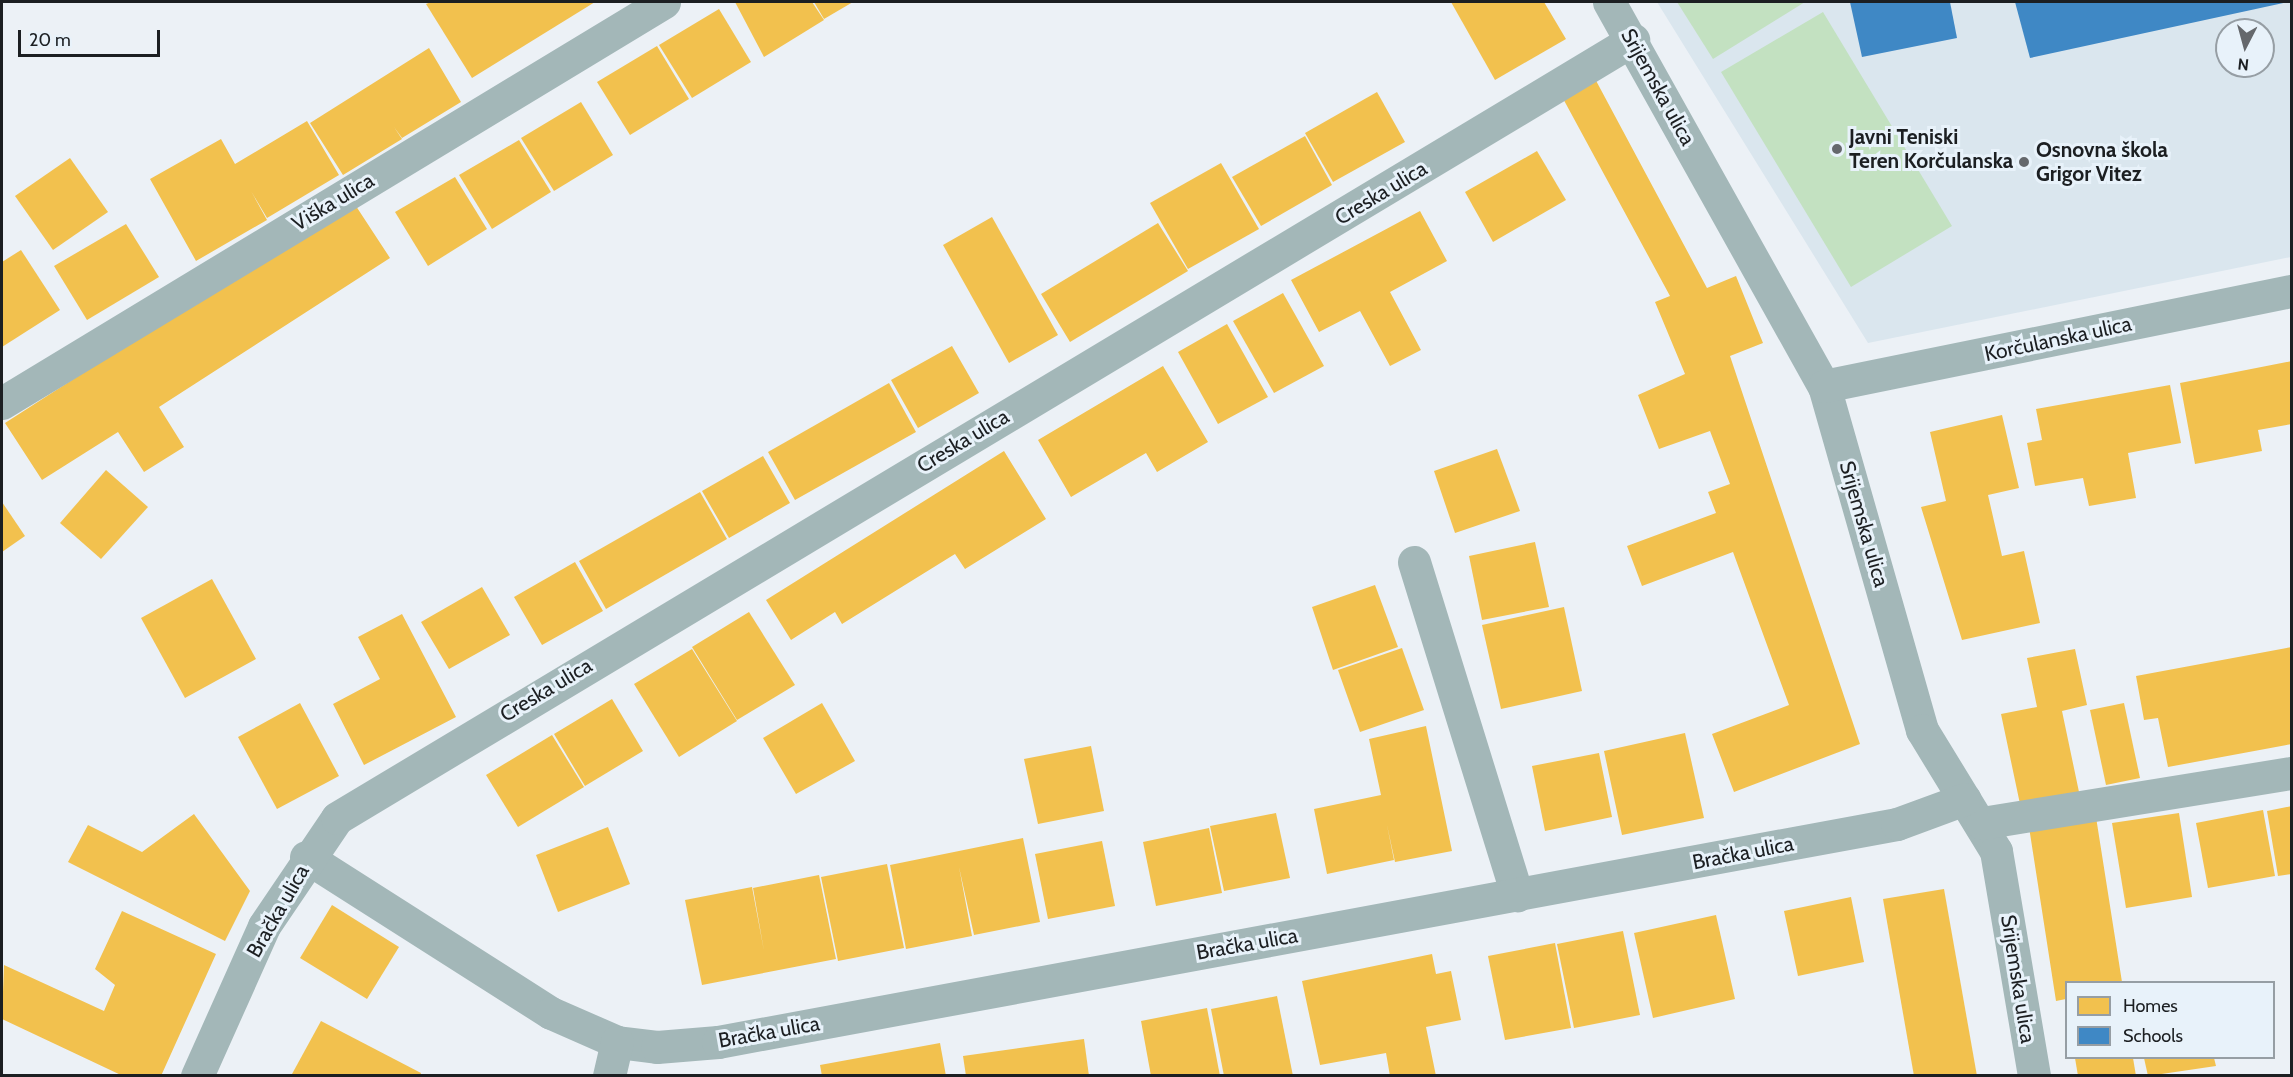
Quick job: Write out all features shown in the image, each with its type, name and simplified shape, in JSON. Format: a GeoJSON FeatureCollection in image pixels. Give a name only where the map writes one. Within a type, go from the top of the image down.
{"type":"FeatureCollection","features":[{"type":"Feature","properties":{"kind":"street","name":"Viška ulica"},"geometry":{"type":"LineString","coordinates":[[2,403],[664,2]]}},
{"type":"Feature","properties":{"kind":"street","name":"Srijemska ulica"},"geometry":{"type":"LineString","coordinates":[[1609,2],[1633,40],[1824,386],[1922,730],[1996,851],[2034,1076]]}},
{"type":"Feature","properties":{"kind":"street","name":"Creska ulica"},"geometry":{"type":"LineString","coordinates":[[306,857],[337,818],[384,786],[1633,40]]}},
{"type":"Feature","properties":{"kind":"street","name":"Korčulanska ulica"},"geometry":{"type":"LineString","coordinates":[[1824,386],[2292,291]]}},
{"type":"Feature","properties":{"kind":"street"},"geometry":{"type":"LineString","coordinates":[[1414,562],[1517,895]]}},
{"type":"Feature","properties":{"kind":"street","name":"Bračka ulica"},"geometry":{"type":"LineString","coordinates":[[197,1076],[264,926],[306,857],[551,1013],[617,1042],[657,1047],[718,1042],[1973,811],[2292,773]]}},
{"type":"Feature","properties":{"kind":"street"},"geometry":{"type":"LineString","coordinates":[[609,1076],[617,1042]]}},
{"type":"Feature","properties":{"kind":"shaded area","name":"Osnovna škola Grigor Vitez"},"geometry":{"type":"Polygon","coordinates":[[[1657,2],[2291,2],[2291,257],[1868,343],[1657,2]]]}},
{"type":"Feature","properties":{"kind":"green space"},"geometry":{"type":"Polygon","coordinates":[[[1677,2],[1805,2],[1713,59],[1677,2]]]}},
{"type":"Feature","properties":{"kind":"green space","name":"Javni Teniski Teren Korčulanska"},"geometry":{"type":"Polygon","coordinates":[[[1823,12],[1952,226],[1851,287],[1721,72],[1823,12]]]}},
{"type":"Feature","properties":{"kind":"building: Homes"},"geometry":{"type":"Polygon","coordinates":[[[431,2],[595,2],[472,78],[426,4],[431,2]]]}},
{"type":"Feature","properties":{"kind":"building: Homes"},"geometry":{"type":"Polygon","coordinates":[[[735,2],[812,2],[824,20],[764,57],[735,2]]]}},
{"type":"Feature","properties":{"kind":"building: Homes"},"geometry":{"type":"Polygon","coordinates":[[[814,2],[853,2],[824,19],[814,2]]]}},
{"type":"Feature","properties":{"kind":"building: Homes"},"geometry":{"type":"Polygon","coordinates":[[[1451,2],[1544,2],[1566,39],[1495,80],[1451,2]]]}},
{"type":"Feature","properties":{"kind":"building: Homes"},"geometry":{"type":"Polygon","coordinates":[[[719,9],[751,62],[692,98],[659,45],[719,9]]]}},
{"type":"Feature","properties":{"kind":"building: Homes"},"geometry":{"type":"Polygon","coordinates":[[[657,46],[689,99],[630,135],[597,82],[657,46]]]}},
{"type":"Feature","properties":{"kind":"building: Homes"},"geometry":{"type":"Polygon","coordinates":[[[429,48],[461,102],[402,138],[394,127],[402,139],[343,175],[310,123],[429,48]]]}},
{"type":"Feature","properties":{"kind":"building: Homes"},"geometry":{"type":"Polygon","coordinates":[[[1593,75],[1707,288],[1736,276],[1763,343],[1730,356],[1860,744],[1734,792],[1712,734],[1789,705],[1733,552],[1642,586],[1627,546],[1716,513],[1708,492],[1730,484],[1710,431],[1659,449],[1638,395],[1685,374],[1655,302],[1670,296],[1560,93],[1593,75]]]}},
{"type":"Feature","properties":{"kind":"building: Homes"},"geometry":{"type":"Polygon","coordinates":[[[1377,92],[1405,142],[1333,182],[1305,133],[1377,92]]]}},
{"type":"Feature","properties":{"kind":"building: Homes"},"geometry":{"type":"Polygon","coordinates":[[[581,102],[613,155],[554,191],[521,138],[581,102]]]}},
{"type":"Feature","properties":{"kind":"building: Homes"},"geometry":{"type":"Polygon","coordinates":[[[307,121],[339,175],[267,218],[251,191],[267,220],[196,261],[150,179],[221,139],[235,164],[307,121]]]}},
{"type":"Feature","properties":{"kind":"building: Homes"},"geometry":{"type":"Polygon","coordinates":[[[1305,136],[1332,185],[1261,226],[1232,177],[1305,136]]]}},
{"type":"Feature","properties":{"kind":"building: Homes"},"geometry":{"type":"Polygon","coordinates":[[[519,140],[551,192],[492,229],[459,175],[519,140]]]}},
{"type":"Feature","properties":{"kind":"building: Homes"},"geometry":{"type":"Polygon","coordinates":[[[1537,151],[1566,200],[1493,242],[1465,192],[1537,151]]]}},
{"type":"Feature","properties":{"kind":"building: Homes"},"geometry":{"type":"Polygon","coordinates":[[[70,158],[108,212],[53,250],[15,196],[70,158]]]}},
{"type":"Feature","properties":{"kind":"building: Homes"},"geometry":{"type":"Polygon","coordinates":[[[1221,163],[1259,229],[1188,269],[1150,203],[1221,163]]]}},
{"type":"Feature","properties":{"kind":"building: Homes"},"geometry":{"type":"Polygon","coordinates":[[[455,177],[487,229],[428,266],[395,212],[455,177]]]}},
{"type":"Feature","properties":{"kind":"building: Homes"},"geometry":{"type":"Polygon","coordinates":[[[352,200],[390,258],[159,407],[184,447],[144,472],[118,432],[42,480],[5,423],[352,200]]]}},
{"type":"Feature","properties":{"kind":"building: Homes"},"geometry":{"type":"Polygon","coordinates":[[[1420,211],[1447,261],[1390,292],[1421,350],[1390,366],[1360,311],[1319,332],[1291,280],[1420,211]]]}},
{"type":"Feature","properties":{"kind":"building: Homes"},"geometry":{"type":"Polygon","coordinates":[[[992,217],[1058,335],[1009,363],[943,245],[992,217]]]}},
{"type":"Feature","properties":{"kind":"building: Homes"},"geometry":{"type":"Polygon","coordinates":[[[1158,223],[1188,271],[1070,342],[1041,294],[1158,223]]]}},
{"type":"Feature","properties":{"kind":"building: Homes"},"geometry":{"type":"Polygon","coordinates":[[[126,224],[159,277],[87,320],[54,266],[126,224]]]}},
{"type":"Feature","properties":{"kind":"building: Homes"},"geometry":{"type":"Polygon","coordinates":[[[21,250],[60,310],[2,347],[2,262],[21,250]]]}},
{"type":"Feature","properties":{"kind":"building: Homes"},"geometry":{"type":"Polygon","coordinates":[[[1283,293],[1324,366],[1274,393],[1233,321],[1283,293]]]}},
{"type":"Feature","properties":{"kind":"building: Homes"},"geometry":{"type":"Polygon","coordinates":[[[1227,324],[1268,397],[1218,424],[1178,352],[1227,324]]]}},
{"type":"Feature","properties":{"kind":"building: Homes"},"geometry":{"type":"Polygon","coordinates":[[[952,346],[979,393],[918,428],[891,380],[952,346]]]}},
{"type":"Feature","properties":{"kind":"building: Homes"},"geometry":{"type":"Polygon","coordinates":[[[2292,361],[2292,424],[2258,430],[2262,451],[2195,464],[2180,383],[2292,361]]]}},
{"type":"Feature","properties":{"kind":"building: Homes"},"geometry":{"type":"Polygon","coordinates":[[[1163,366],[1208,442],[1157,472],[1146,453],[1071,497],[1038,440],[1163,366]]]}},
{"type":"Feature","properties":{"kind":"building: Homes"},"geometry":{"type":"Polygon","coordinates":[[[889,383],[916,432],[795,500],[768,452],[889,383]]]}},
{"type":"Feature","properties":{"kind":"building: Homes"},"geometry":{"type":"Polygon","coordinates":[[[2170,385],[2181,443],[2128,453],[2136,498],[2089,506],[2083,478],[2035,486],[2027,443],[2042,440],[2036,409],[2170,385]]]}},
{"type":"Feature","properties":{"kind":"building: Homes"},"geometry":{"type":"Polygon","coordinates":[[[2002,415],[2019,488],[1988,495],[2002,556],[2024,551],[2040,623],[1962,640],[1921,507],[1946,501],[1930,432],[2002,415]]]}},
{"type":"Feature","properties":{"kind":"building: Homes"},"geometry":{"type":"Polygon","coordinates":[[[1497,449],[1520,511],[1455,533],[1434,471],[1497,449]]]}},
{"type":"Feature","properties":{"kind":"building: Homes"},"geometry":{"type":"Polygon","coordinates":[[[1004,451],[1046,519],[965,569],[955,554],[842,624],[835,612],[791,640],[766,600],[1004,451]]]}},
{"type":"Feature","properties":{"kind":"building: Homes"},"geometry":{"type":"Polygon","coordinates":[[[763,456],[790,503],[729,538],[702,491],[763,456]]]}},
{"type":"Feature","properties":{"kind":"building: Homes"},"geometry":{"type":"Polygon","coordinates":[[[106,470],[148,507],[101,559],[60,523],[106,470]]]}},
{"type":"Feature","properties":{"kind":"building: Homes"},"geometry":{"type":"Polygon","coordinates":[[[700,492],[727,539],[606,609],[579,561],[700,492]]]}},
{"type":"Feature","properties":{"kind":"building: Homes"},"geometry":{"type":"Polygon","coordinates":[[[2,502],[25,536],[2,552],[2,502]]]}},
{"type":"Feature","properties":{"kind":"building: Homes"},"geometry":{"type":"Polygon","coordinates":[[[1535,542],[1549,607],[1482,620],[1469,556],[1535,542]]]}},
{"type":"Feature","properties":{"kind":"building: Homes"},"geometry":{"type":"Polygon","coordinates":[[[575,562],[603,611],[542,645],[514,597],[575,562]]]}},
{"type":"Feature","properties":{"kind":"building: Homes"},"geometry":{"type":"Polygon","coordinates":[[[212,579],[256,659],[185,698],[141,618],[212,579]]]}},
{"type":"Feature","properties":{"kind":"building: Homes"},"geometry":{"type":"Polygon","coordinates":[[[1375,585],[1398,647],[1333,670],[1312,607],[1375,585]]]}},
{"type":"Feature","properties":{"kind":"building: Homes"},"geometry":{"type":"Polygon","coordinates":[[[482,587],[510,635],[449,669],[421,622],[482,587]]]}},
{"type":"Feature","properties":{"kind":"building: Homes"},"geometry":{"type":"Polygon","coordinates":[[[1564,607],[1582,691],[1501,709],[1482,625],[1564,607]]]}},
{"type":"Feature","properties":{"kind":"building: Homes"},"geometry":{"type":"Polygon","coordinates":[[[749,612],[795,685],[737,720],[692,647],[749,612]]]}},
{"type":"Feature","properties":{"kind":"building: Homes"},"geometry":{"type":"Polygon","coordinates":[[[402,614],[456,717],[364,765],[333,704],[380,679],[358,637],[402,614]]]}},
{"type":"Feature","properties":{"kind":"building: Homes"},"geometry":{"type":"Polygon","coordinates":[[[2292,647],[2292,744],[2168,767],[2158,718],[2144,720],[2136,676],[2292,647]]]}},
{"type":"Feature","properties":{"kind":"building: Homes"},"geometry":{"type":"Polygon","coordinates":[[[1402,648],[1424,710],[1360,732],[1338,670],[1402,648]]]}},
{"type":"Feature","properties":{"kind":"building: Homes"},"geometry":{"type":"Polygon","coordinates":[[[692,649],[737,721],[679,757],[634,684],[692,649]]]}},
{"type":"Feature","properties":{"kind":"building: Homes"},"geometry":{"type":"Polygon","coordinates":[[[2075,649],[2087,705],[2062,711],[2079,792],[2020,804],[2001,714],[2037,707],[2027,658],[2075,649]]]}},
{"type":"Feature","properties":{"kind":"building: Homes"},"geometry":{"type":"Polygon","coordinates":[[[612,699],[643,751],[585,786],[554,734],[612,699]]]}},
{"type":"Feature","properties":{"kind":"building: Homes"},"geometry":{"type":"Polygon","coordinates":[[[300,703],[339,776],[277,809],[238,737],[300,703]]]}},
{"type":"Feature","properties":{"kind":"building: Homes"},"geometry":{"type":"Polygon","coordinates":[[[822,703],[855,761],[796,794],[763,738],[822,703]]]}},
{"type":"Feature","properties":{"kind":"building: Homes"},"geometry":{"type":"Polygon","coordinates":[[[2124,703],[2140,778],[2106,785],[2090,710],[2124,703]]]}},
{"type":"Feature","properties":{"kind":"building: Homes"},"geometry":{"type":"Polygon","coordinates":[[[1426,726],[1452,851],[1395,862],[1387,825],[1394,860],[1327,874],[1314,809],[1381,795],[1369,739],[1426,726]]]}},
{"type":"Feature","properties":{"kind":"building: Homes"},"geometry":{"type":"Polygon","coordinates":[[[1685,733],[1704,818],[1622,835],[1604,751],[1685,733]]]}},
{"type":"Feature","properties":{"kind":"building: Homes"},"geometry":{"type":"Polygon","coordinates":[[[552,735],[584,787],[518,827],[486,775],[552,735]]]}},
{"type":"Feature","properties":{"kind":"building: Homes"},"geometry":{"type":"Polygon","coordinates":[[[1091,746],[1104,811],[1038,824],[1024,759],[1091,746]]]}},
{"type":"Feature","properties":{"kind":"building: Homes"},"geometry":{"type":"Polygon","coordinates":[[[1599,753],[1612,817],[1545,831],[1532,766],[1599,753]]]}},
{"type":"Feature","properties":{"kind":"building: Homes"},"geometry":{"type":"Polygon","coordinates":[[[2292,806],[2292,874],[2278,876],[2267,811],[2292,806]]]}},
{"type":"Feature","properties":{"kind":"building: Homes"},"geometry":{"type":"Polygon","coordinates":[[[2263,810],[2275,876],[2208,888],[2196,823],[2263,810]]]}},
{"type":"Feature","properties":{"kind":"building: Homes"},"geometry":{"type":"Polygon","coordinates":[[[1276,813],[1290,878],[1224,891],[1210,826],[1276,813]]]}},
{"type":"Feature","properties":{"kind":"building: Homes"},"geometry":{"type":"Polygon","coordinates":[[[2179,813],[2192,897],[2126,908],[2112,823],[2179,813]]]}},
{"type":"Feature","properties":{"kind":"building: Homes"},"geometry":{"type":"Polygon","coordinates":[[[194,814],[250,891],[225,941],[68,862],[88,825],[142,852],[194,814]]]}},
{"type":"Feature","properties":{"kind":"building: Homes"},"geometry":{"type":"Polygon","coordinates":[[[2096,817],[2122,981],[2065,981],[2065,999],[2056,1001],[2029,827],[2096,817]]]}},
{"type":"Feature","properties":{"kind":"building: Homes"},"geometry":{"type":"Polygon","coordinates":[[[608,827],[630,884],[558,912],[536,855],[608,827]]]}},
{"type":"Feature","properties":{"kind":"building: Homes"},"geometry":{"type":"Polygon","coordinates":[[[1209,828],[1222,893],[1156,906],[1143,842],[1209,828]]]}},
{"type":"Feature","properties":{"kind":"building: Homes"},"geometry":{"type":"Polygon","coordinates":[[[1023,838],[1040,922],[974,935],[959,867],[972,936],[906,949],[890,865],[1023,838]]]}},
{"type":"Feature","properties":{"kind":"building: Homes"},"geometry":{"type":"Polygon","coordinates":[[[1102,841],[1115,906],[1048,919],[1035,854],[1102,841]]]}},
{"type":"Feature","properties":{"kind":"building: Homes"},"geometry":{"type":"Polygon","coordinates":[[[887,864],[904,948],[838,961],[821,877],[887,864]]]}},
{"type":"Feature","properties":{"kind":"building: Homes"},"geometry":{"type":"Polygon","coordinates":[[[819,875],[836,959],[702,985],[685,900],[752,887],[764,951],[753,888],[819,875]]]}},
{"type":"Feature","properties":{"kind":"building: Homes"},"geometry":{"type":"Polygon","coordinates":[[[1944,889],[1977,1076],[1914,1076],[1883,899],[1944,889]]]}},
{"type":"Feature","properties":{"kind":"building: Homes"},"geometry":{"type":"Polygon","coordinates":[[[1851,897],[1864,962],[1798,976],[1784,911],[1851,897]]]}},
{"type":"Feature","properties":{"kind":"building: Homes"},"geometry":{"type":"Polygon","coordinates":[[[332,905],[399,947],[367,999],[300,958],[332,905]]]}},
{"type":"Feature","properties":{"kind":"building: Homes"},"geometry":{"type":"Polygon","coordinates":[[[122,911],[216,954],[161,1076],[123,1076],[2,1019],[4,965],[104,1011],[115,985],[95,969],[122,911]]]}},
{"type":"Feature","properties":{"kind":"building: Homes"},"geometry":{"type":"Polygon","coordinates":[[[1716,915],[1735,999],[1653,1018],[1634,933],[1716,915]]]}},
{"type":"Feature","properties":{"kind":"building: Homes"},"geometry":{"type":"Polygon","coordinates":[[[1623,931],[1640,1015],[1574,1028],[1557,944],[1623,931]]]}},
{"type":"Feature","properties":{"kind":"building: Homes"},"geometry":{"type":"Polygon","coordinates":[[[1555,943],[1571,1028],[1505,1040],[1488,956],[1555,943]]]}},
{"type":"Feature","properties":{"kind":"building: Homes"},"geometry":{"type":"Polygon","coordinates":[[[1432,954],[1436,974],[1451,971],[1461,1020],[1426,1027],[1436,1076],[1390,1076],[1386,1053],[1320,1065],[1302,981],[1432,954]]]}},
{"type":"Feature","properties":{"kind":"building: Homes"},"geometry":{"type":"Polygon","coordinates":[[[1277,996],[1293,1076],[1224,1076],[1211,1009],[1277,996]]]}},
{"type":"Feature","properties":{"kind":"building: Homes"},"geometry":{"type":"Polygon","coordinates":[[[1207,1008],[1220,1076],[1151,1076],[1141,1021],[1207,1008]]]}},
{"type":"Feature","properties":{"kind":"building: Homes"},"geometry":{"type":"Polygon","coordinates":[[[321,1021],[421,1073],[420,1076],[292,1074],[321,1021]]]}},
{"type":"Feature","properties":{"kind":"building: Homes"},"geometry":{"type":"Polygon","coordinates":[[[1084,1039],[1089,1076],[966,1076],[963,1056],[1084,1039]]]}},
{"type":"Feature","properties":{"kind":"building: Homes"},"geometry":{"type":"Polygon","coordinates":[[[940,1043],[946,1076],[822,1076],[820,1065],[940,1043]]]}},
{"type":"Feature","properties":{"kind":"building: Homes"},"geometry":{"type":"Polygon","coordinates":[[[2075,1059],[2133,1059],[2136,1076],[2078,1076],[2075,1059]]]}},
{"type":"Feature","properties":{"kind":"building: Homes"},"geometry":{"type":"Polygon","coordinates":[[[2144,1059],[2214,1059],[2216,1066],[2148,1076],[2144,1059]]]}},
{"type":"Feature","properties":{"kind":"building: Schools"},"geometry":{"type":"Polygon","coordinates":[[[1850,2],[1950,2],[1957,38],[1862,57],[1850,2]]]}},
{"type":"Feature","properties":{"kind":"building: Schools"},"geometry":{"type":"Polygon","coordinates":[[[2015,2],[2288,2],[2030,58],[2015,2]]]}},
{"type":"Feature","properties":{"kind":"place","name":"Javni Teniski Teren Korčulanska"},"geometry":{"type":"Point","coordinates":[1837,149]}},
{"type":"Feature","properties":{"kind":"place","name":"Osnovna škola Grigor Vitez"},"geometry":{"type":"Point","coordinates":[2024,162]}}]}
